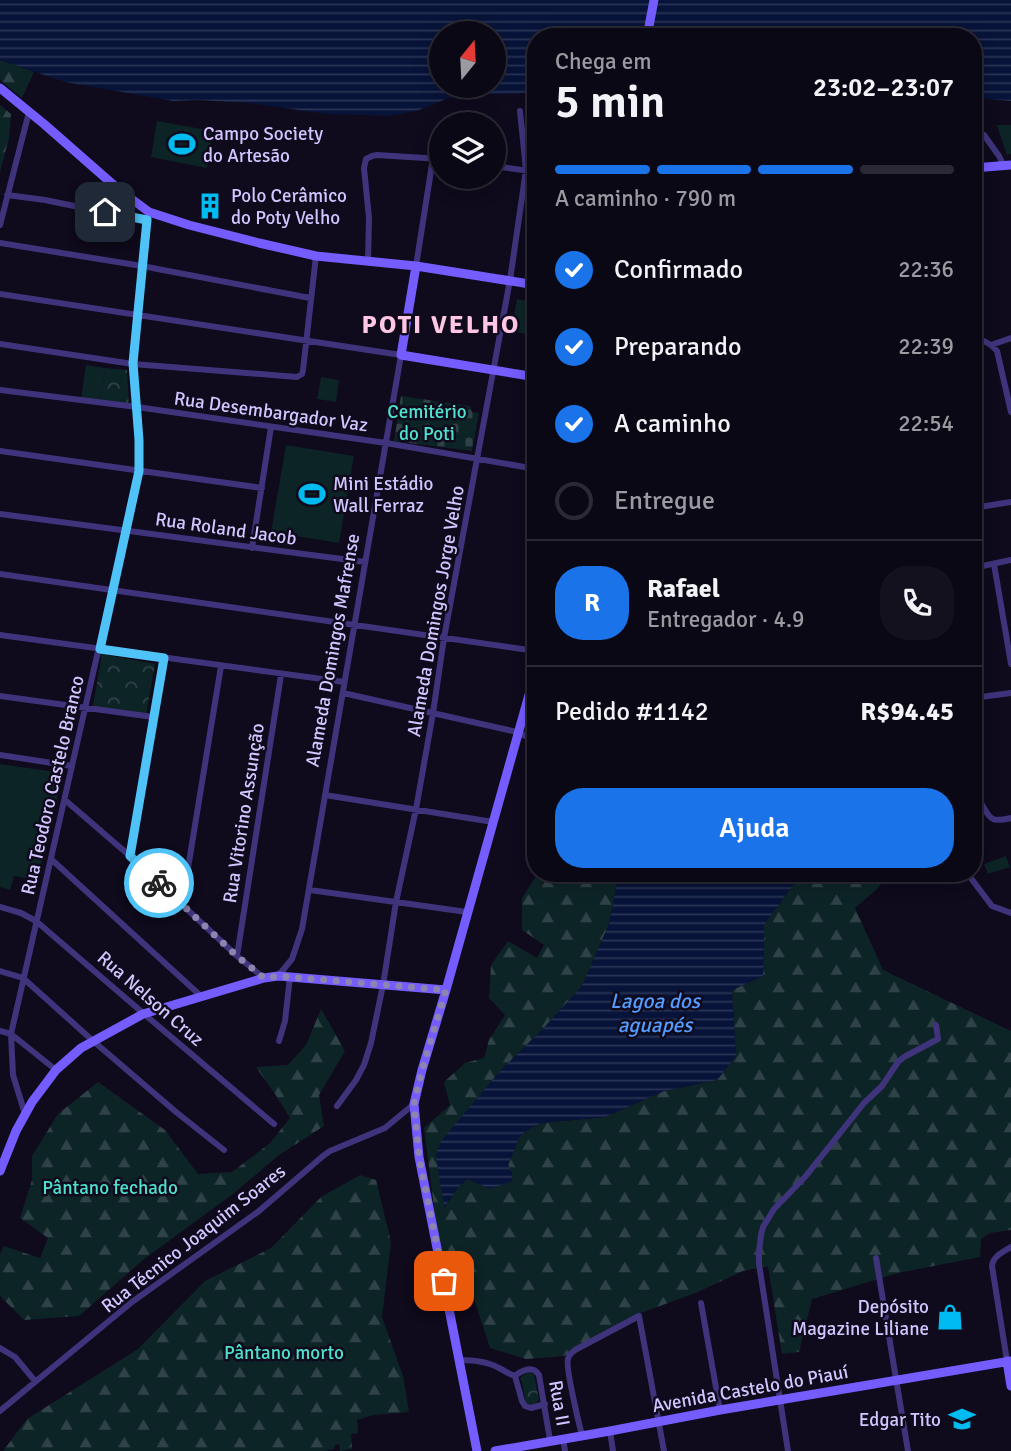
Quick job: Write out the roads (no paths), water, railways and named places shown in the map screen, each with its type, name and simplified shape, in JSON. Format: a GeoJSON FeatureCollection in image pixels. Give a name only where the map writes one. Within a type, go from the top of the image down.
{"type":"FeatureCollection","features":[{"type":"Feature","properties":{"kind":"street"},"geometry":{"type":"LineString","coordinates":[[649,28],[654,0]]}},
{"type":"Feature","properties":{"kind":"street"},"geometry":{"type":"LineString","coordinates":[[0,88],[148,216]]}},
{"type":"Feature","properties":{"kind":"street","name":"Alameda Domingos Jorge Velho"},"geometry":{"type":"LineString","coordinates":[[337,1106],[348,1094],[364,1065],[371,1043],[416,809],[444,638],[510,280],[526,170],[520,111]]}},
{"type":"Feature","properties":{"kind":"street"},"geometry":{"type":"LineString","coordinates":[[0,225],[29,112]]}},
{"type":"Feature","properties":{"kind":"street"},"geometry":{"type":"LineString","coordinates":[[982,135],[1007,165]]}},
{"type":"Feature","properties":{"kind":"street"},"geometry":{"type":"LineString","coordinates":[[368,261],[369,218],[363,168],[366,159],[377,155],[429,158]]}},
{"type":"Feature","properties":{"kind":"street"},"geometry":{"type":"LineString","coordinates":[[982,167],[1007,165]]}},
{"type":"Feature","properties":{"kind":"street"},"geometry":{"type":"LineString","coordinates":[[506,168],[526,170]]}},
{"type":"Feature","properties":{"kind":"street","name":"Alameda Domingos Mafrense"},"geometry":{"type":"LineString","coordinates":[[278,976],[292,959],[298,945],[310,890],[415,266],[431,189]]}},
{"type":"Feature","properties":{"kind":"street"},"geometry":{"type":"LineString","coordinates":[[7,195],[148,216],[316,256],[415,266],[527,283]]}},
{"type":"Feature","properties":{"kind":"street","name":"Rua Teodoro Castelo Branco"},"geometry":{"type":"LineString","coordinates":[[25,1114],[13,1074],[11,1034],[139,471],[133,363],[148,216]]}},
{"type":"Feature","properties":{"kind":"street"},"geometry":{"type":"LineString","coordinates":[[0,243],[142,266],[310,298]]}},
{"type":"Feature","properties":{"kind":"street"},"geometry":{"type":"LineString","coordinates":[[0,344],[133,363],[293,378],[300,376],[303,370],[316,256]]}},
{"type":"Feature","properties":{"kind":"street"},"geometry":{"type":"LineString","coordinates":[[0,294],[306,339],[527,376]]}},
{"type":"Feature","properties":{"kind":"street"},"geometry":{"type":"LineString","coordinates":[[990,345],[1011,338]]}},
{"type":"Feature","properties":{"kind":"street"},"geometry":{"type":"LineString","coordinates":[[982,340],[997,351],[1011,412]]}},
{"type":"Feature","properties":{"kind":"street","name":"Rua Desembargador Vaz"},"geometry":{"type":"LineString","coordinates":[[0,390],[386,443],[527,467]]}},
{"type":"Feature","properties":{"kind":"street"},"geometry":{"type":"LineString","coordinates":[[252,548],[271,428]]}},
{"type":"Feature","properties":{"kind":"street"},"geometry":{"type":"LineString","coordinates":[[0,452],[262,488]]}},
{"type":"Feature","properties":{"kind":"street"},"geometry":{"type":"LineString","coordinates":[[982,507],[1011,502]]}},
{"type":"Feature","properties":{"kind":"street","name":"Rua Roland Jacob"},"geometry":{"type":"LineString","coordinates":[[0,514],[365,562]]}},
{"type":"Feature","properties":{"kind":"street"},"geometry":{"type":"LineString","coordinates":[[982,566],[1011,561]]}},
{"type":"Feature","properties":{"kind":"street"},"geometry":{"type":"LineString","coordinates":[[994,564],[1011,664]]}},
{"type":"Feature","properties":{"kind":"street"},"geometry":{"type":"LineString","coordinates":[[0,574],[527,650]]}},
{"type":"Feature","properties":{"kind":"street"},"geometry":{"type":"LineString","coordinates":[[0,635],[344,682]]}},
{"type":"Feature","properties":{"kind":"street"},"geometry":{"type":"LineString","coordinates":[[130,856],[164,658]]}},
{"type":"Feature","properties":{"kind":"street"},"geometry":{"type":"LineString","coordinates":[[182,905],[221,666]]}},
{"type":"Feature","properties":{"kind":"street","name":"Rua Vitorino Assunção"},"geometry":{"type":"LineString","coordinates":[[237,956],[281,675]]}},
{"type":"Feature","properties":{"kind":"street"},"geometry":{"type":"LineString","coordinates":[[342,693],[517,732],[527,737]]}},
{"type":"Feature","properties":{"kind":"street"},"geometry":{"type":"LineString","coordinates":[[982,697],[1011,693]]}},
{"type":"Feature","properties":{"kind":"street"},"geometry":{"type":"LineString","coordinates":[[0,696],[153,717]]}},
{"type":"Feature","properties":{"kind":"street"},"geometry":{"type":"LineString","coordinates":[[477,1451],[419,1157],[414,1104],[527,699]]}},
{"type":"Feature","properties":{"kind":"street"},"geometry":{"type":"LineString","coordinates":[[0,755],[72,766]]}},
{"type":"Feature","properties":{"kind":"street"},"geometry":{"type":"LineString","coordinates":[[325,795],[493,822]]}},
{"type":"Feature","properties":{"kind":"street"},"geometry":{"type":"LineString","coordinates":[[65,800],[264,978]]}},
{"type":"Feature","properties":{"kind":"street"},"geometry":{"type":"LineString","coordinates":[[982,804],[995,820],[1011,818]]}},
{"type":"Feature","properties":{"kind":"street"},"geometry":{"type":"LineString","coordinates":[[51,859],[202,997]]}},
{"type":"Feature","properties":{"kind":"street"},"geometry":{"type":"LineString","coordinates":[[974,882],[992,906],[1011,914]]}},
{"type":"Feature","properties":{"kind":"street"},"geometry":{"type":"LineString","coordinates":[[310,890],[467,912]]}},
{"type":"Feature","properties":{"kind":"street","name":"Rua Nelson Cruz"},"geometry":{"type":"LineString","coordinates":[[0,907],[36,921],[274,1124]]}},
{"type":"Feature","properties":{"kind":"street"},"geometry":{"type":"LineString","coordinates":[[0,971],[23,978],[176,1112],[224,1150]]}},
{"type":"Feature","properties":{"kind":"street"},"geometry":{"type":"LineString","coordinates":[[0,1171],[25,1114],[57,1070],[92,1040],[143,1013],[278,976],[446,990]]}},
{"type":"Feature","properties":{"kind":"street"},"geometry":{"type":"LineString","coordinates":[[279,1041],[285,1021],[289,977]]}},
{"type":"Feature","properties":{"kind":"street"},"geometry":{"type":"LineString","coordinates":[[788,1451],[759,1259],[763,1227],[774,1209],[804,1177],[864,1103],[882,1086],[898,1062],[938,1039],[936,1025]]}},
{"type":"Feature","properties":{"kind":"street"},"geometry":{"type":"LineString","coordinates":[[0,1031],[11,1034],[57,1070]]}},
{"type":"Feature","properties":{"kind":"street","name":"Rua Técnico Joaquim Soares"},"geometry":{"type":"LineString","coordinates":[[0,1411],[158,1283],[253,1216],[323,1156],[384,1128],[414,1104]]}},
{"type":"Feature","properties":{"kind":"street"},"geometry":{"type":"LineString","coordinates":[[1011,1247],[996,1257],[992,1266],[1011,1386]]}},
{"type":"Feature","properties":{"kind":"street"},"geometry":{"type":"LineString","coordinates":[[876,1258],[908,1451]]}},
{"type":"Feature","properties":{"kind":"street"},"geometry":{"type":"LineString","coordinates":[[701,1304],[720,1410]]}},
{"type":"Feature","properties":{"kind":"street"},"geometry":{"type":"LineString","coordinates":[[582,1436],[568,1357],[582,1346],[639,1316],[664,1451]]}},
{"type":"Feature","properties":{"kind":"street"},"geometry":{"type":"LineString","coordinates":[[0,1348],[15,1357],[35,1381]]}},
{"type":"Feature","properties":{"kind":"street"},"geometry":{"type":"LineString","coordinates":[[459,1360],[480,1361],[499,1367],[515,1376],[525,1406],[531,1408],[545,1404]]}},
{"type":"Feature","properties":{"kind":"street","name":"Avenida Castelo do Piauí"},"geometry":{"type":"LineString","coordinates":[[495,1451],[1009,1361]]}},
{"type":"Feature","properties":{"kind":"street","name":"Rua II"},"geometry":{"type":"LineString","coordinates":[[515,1376],[522,1370],[531,1369],[538,1372],[550,1440]]}},
{"type":"Feature","properties":{"kind":"street"},"geometry":{"type":"LineString","coordinates":[[610,1431],[613,1451]]}},
{"type":"Feature","properties":{"kind":"street"},"geometry":{"type":"LineString","coordinates":[[563,1438],[565,1451]]}},
{"type":"Feature","properties":{"kind":"water"},"geometry":{"type":"Polygon","coordinates":[[[0,0],[1011,0],[1011,101],[982,97],[982,28],[527,28],[527,93],[506,94],[506,21],[429,21],[429,98],[449,98],[419,110],[391,116],[327,114],[248,103],[173,101],[65,82],[0,60],[0,0]]]}},
{"type":"Feature","properties":{"kind":"water","name":"Lagoa dos aguapés"},"geometry":{"type":"Polygon","coordinates":[[[617,882],[795,882],[764,925],[763,976],[732,990],[736,1056],[717,1080],[664,1091],[605,1117],[541,1123],[520,1136],[508,1165],[512,1181],[490,1189],[468,1179],[458,1187],[444,1208],[436,1155],[441,1141],[500,1071],[582,986],[609,924],[617,882]]]}},
{"type":"Feature","properties":{"kind":"place","name":"Campo Society do Artesão"},"geometry":{"type":"Point","coordinates":[182,144]}},
{"type":"Feature","properties":{"kind":"place","name":"Polo Cerâmico do Poty Velho"},"geometry":{"type":"Point","coordinates":[210,206]}},
{"type":"Feature","properties":{"kind":"place","name":"Mini Estádio Wall Ferraz"},"geometry":{"type":"Point","coordinates":[312,494]}},
{"type":"Feature","properties":{"kind":"place","name":"Depósito Magazine Liliane"},"geometry":{"type":"Point","coordinates":[950,1317]}},
{"type":"Feature","properties":{"kind":"place","name":"Edgar Tito"},"geometry":{"type":"Point","coordinates":[962,1419]}},
{"type":"Feature","properties":{"kind":"district","name":"POTI VELHO"},"geometry":{"type":"Point","coordinates":[441,324]}},
{"type":"Feature","properties":{"kind":"park label","name":"Cemitério do Poti"},"geometry":{"type":"Point","coordinates":[427,422]}},
{"type":"Feature","properties":{"kind":"park label","name":"Pântano fechado"},"geometry":{"type":"Point","coordinates":[110,1187]}},
{"type":"Feature","properties":{"kind":"park label","name":"Pântano morto"},"geometry":{"type":"Point","coordinates":[284,1352]}}]}
